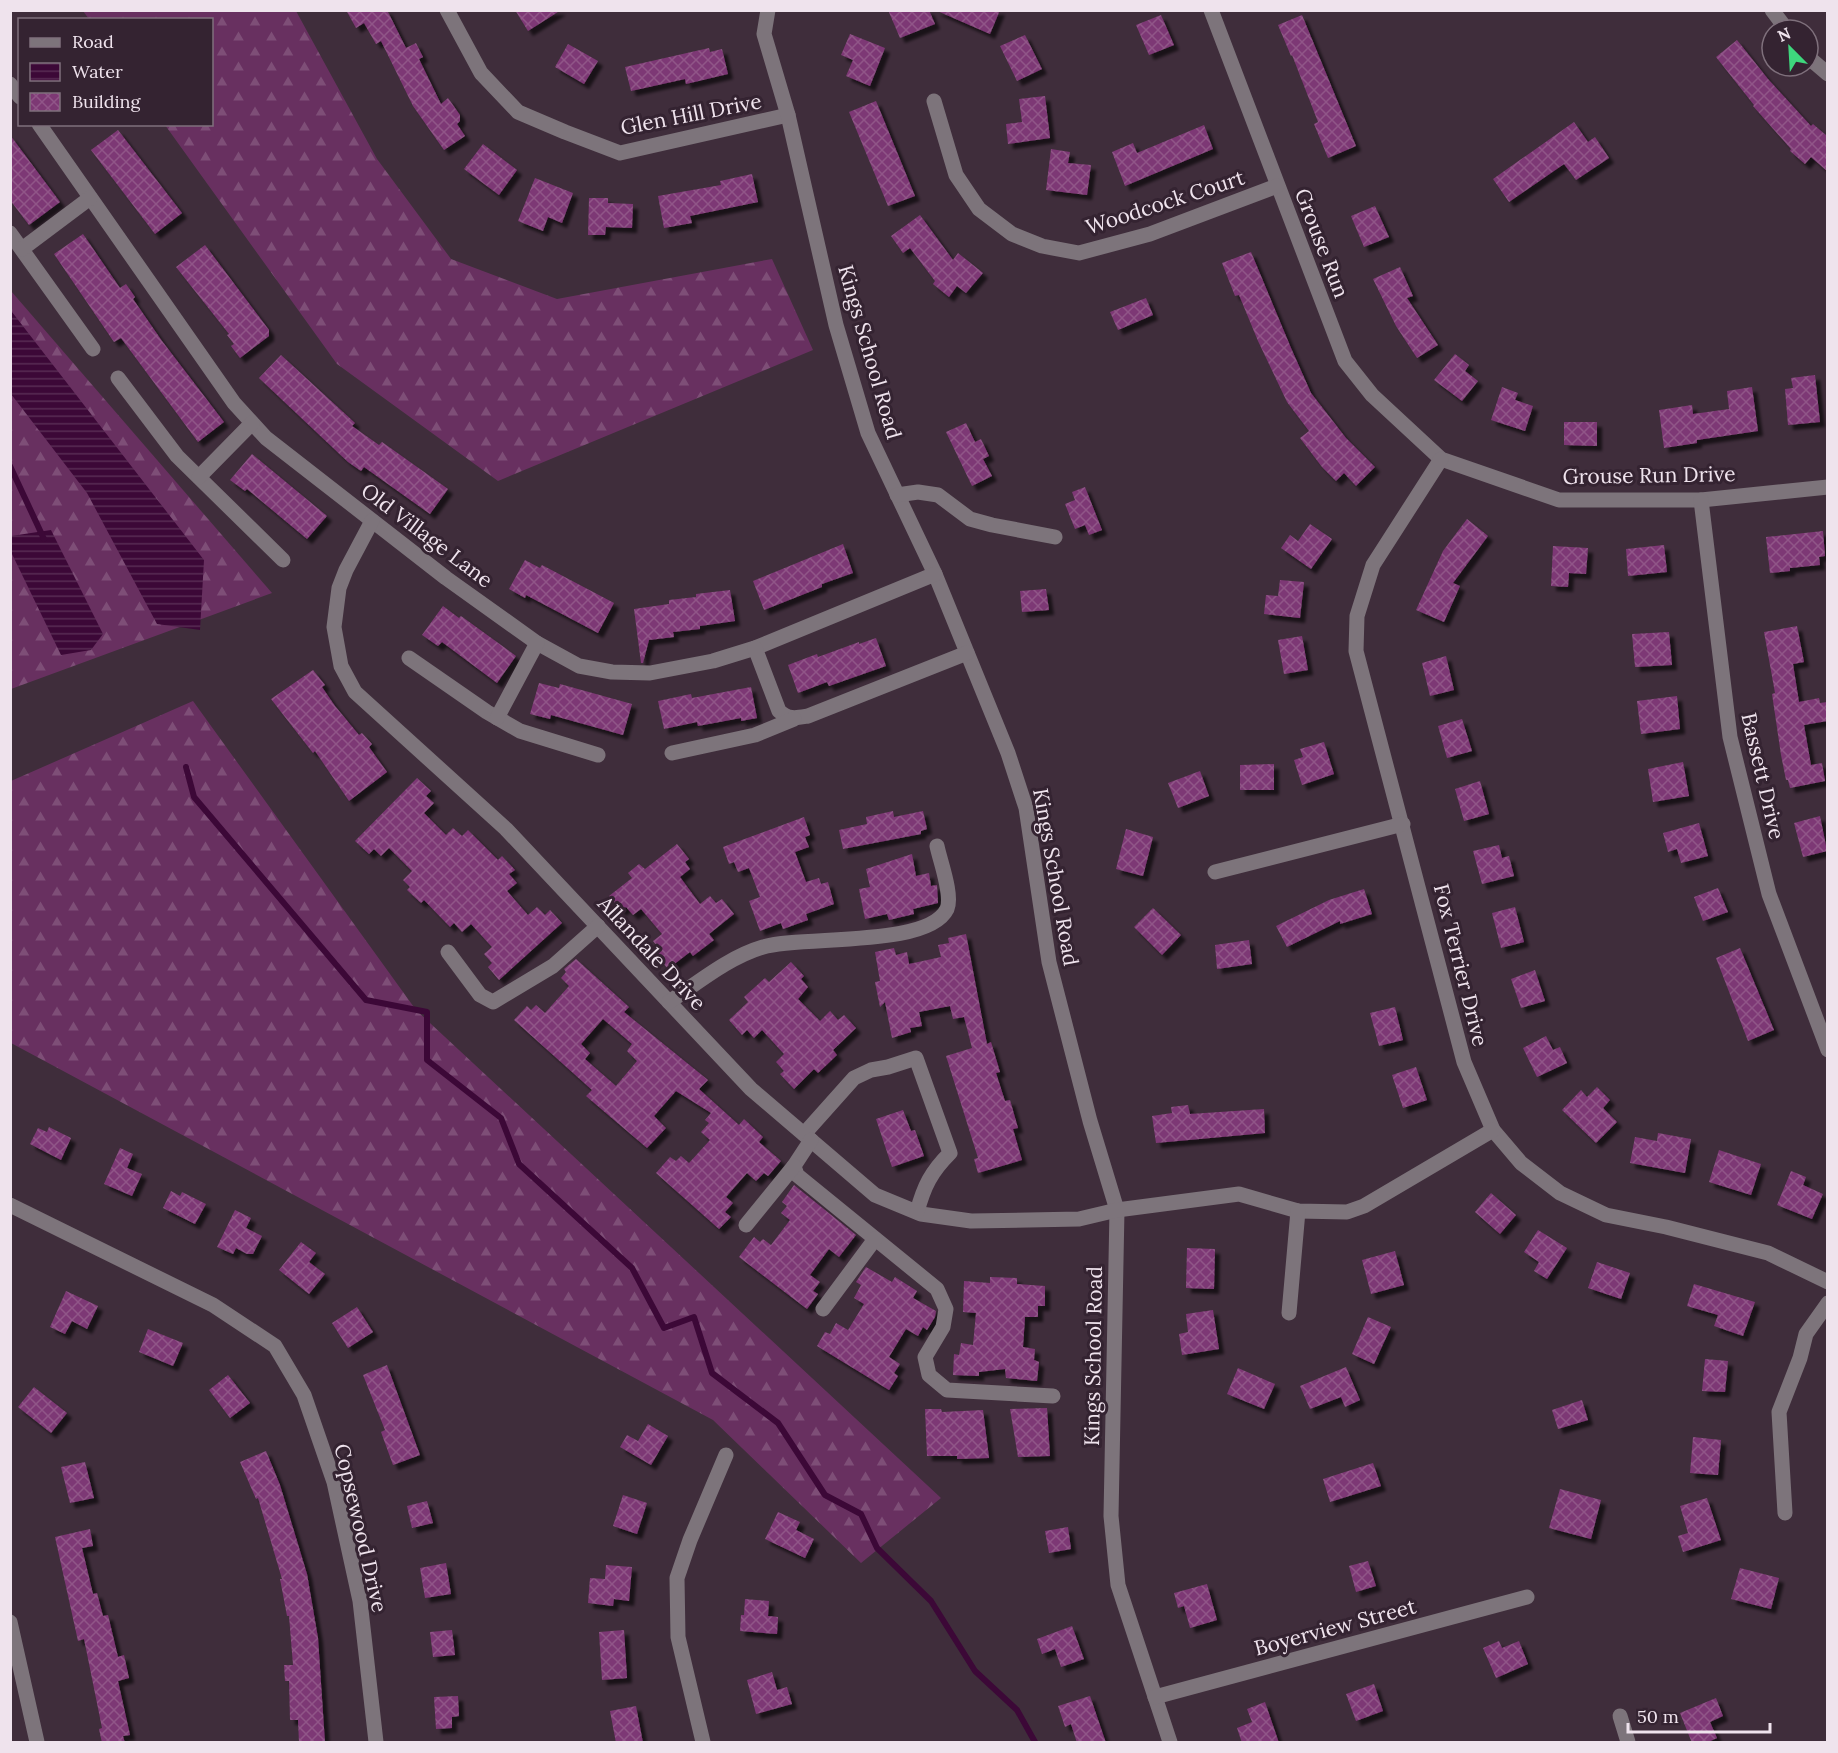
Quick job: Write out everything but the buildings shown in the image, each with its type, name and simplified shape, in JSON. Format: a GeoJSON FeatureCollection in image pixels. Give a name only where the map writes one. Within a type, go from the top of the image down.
{"type":"FeatureCollection","features":[{"type":"Feature","properties":{"kind":"street","name":"Glen Hill Drive"},"geometry":{"type":"LineString","coordinates":[[447,10],[481,72],[519,111],[565,132],[621,153],[788,115]]}},
{"type":"Feature","properties":{"kind":"street","name":"Kings School Road"},"geometry":{"type":"LineString","coordinates":[[768,10],[764,34],[788,115],[836,325],[868,433],[934,574],[1008,753],[1026,808],[1048,962],[1090,1120],[1117,1210],[1111,1516],[1118,1585],[1170,1743]]}},
{"type":"Feature","properties":{"kind":"street","name":"Grouse Run"},"geometry":{"type":"LineString","coordinates":[[1211,10],[1345,361],[1372,395],[1441,459]]}},
{"type":"Feature","properties":{"kind":"street","name":"Woodcock Court"},"geometry":{"type":"LineString","coordinates":[[934,101],[956,175],[979,208],[1012,234],[1042,246],[1079,253],[1150,234],[1277,186]]}},
{"type":"Feature","properties":{"kind":"street","name":"Old Village Lane"},"geometry":{"type":"LineString","coordinates":[[40,126],[234,403],[266,438],[446,578],[537,643],[579,666],[612,672],[650,673],[713,661],[754,648],[934,574]]}},
{"type":"Feature","properties":{"kind":"street"},"geometry":{"type":"LineString","coordinates":[[22,249],[90,198]]}},
{"type":"Feature","properties":{"kind":"street"},"geometry":{"type":"LineString","coordinates":[[10,233],[93,349]]}},
{"type":"Feature","properties":{"kind":"street"},"geometry":{"type":"LineString","coordinates":[[118,378],[177,456],[283,560]]}},
{"type":"Feature","properties":{"kind":"street"},"geometry":{"type":"LineString","coordinates":[[199,477],[252,423]]}},
{"type":"Feature","properties":{"kind":"street","name":"Grouse Run Drive"},"geometry":{"type":"LineString","coordinates":[[1441,459],[1558,500],[1701,500],[1827,487]]}},
{"type":"Feature","properties":{"kind":"street","name":"Fox Terrier Drive"},"geometry":{"type":"LineString","coordinates":[[1441,459],[1373,565],[1357,616],[1356,651],[1464,1062],[1493,1130],[1521,1163],[1560,1193],[1606,1215],[1666,1227],[1768,1253],[1827,1282]]}},
{"type":"Feature","properties":{"kind":"street"},"geometry":{"type":"LineString","coordinates":[[897,495],[918,492],[938,495],[970,519],[1055,537]]}},
{"type":"Feature","properties":{"kind":"street","name":"Bassett Drive"},"geometry":{"type":"LineString","coordinates":[[1701,500],[1730,737],[1769,894],[1827,1050]]}},
{"type":"Feature","properties":{"kind":"street","name":"Allandale Drive"},"geometry":{"type":"LineString","coordinates":[[372,521],[339,588],[334,627],[341,666],[355,692],[506,828],[752,1089],[875,1195],[917,1212],[971,1221],[1079,1219],[1117,1210],[1239,1194],[1298,1211],[1347,1212],[1364,1206],[1493,1130]]}},
{"type":"Feature","properties":{"kind":"street"},"geometry":{"type":"LineString","coordinates":[[496,718],[537,643]]}},
{"type":"Feature","properties":{"kind":"street"},"geometry":{"type":"LineString","coordinates":[[754,648],[779,711],[785,717],[794,719]]}},
{"type":"Feature","properties":{"kind":"street"},"geometry":{"type":"LineString","coordinates":[[672,753],[755,735],[967,653]]}},
{"type":"Feature","properties":{"kind":"street"},"geometry":{"type":"LineString","coordinates":[[409,658],[496,718],[519,731],[598,755]]}},
{"type":"Feature","properties":{"kind":"street"},"geometry":{"type":"LineString","coordinates":[[1215,872],[1403,824]]}},
{"type":"Feature","properties":{"kind":"street"},"geometry":{"type":"LineString","coordinates":[[669,1002],[743,953],[767,945],[911,933],[936,921],[947,908],[949,893],[937,846]]}},
{"type":"Feature","properties":{"kind":"street"},"geometry":{"type":"LineString","coordinates":[[448,952],[480,995],[493,1002],[553,966],[598,926]]}},
{"type":"Feature","properties":{"kind":"street"},"geometry":{"type":"LineString","coordinates":[[746,1225],[794,1166],[807,1137],[854,1078],[871,1070],[916,1058],[950,1153],[932,1173],[923,1189],[917,1212]]}},
{"type":"Feature","properties":{"kind":"street"},"geometry":{"type":"LineString","coordinates":[[794,1166],[797,1175],[937,1289],[946,1309],[943,1327],[925,1357],[929,1375],[947,1390],[1053,1396]]}},
{"type":"Feature","properties":{"kind":"street","name":"Copsewood Drive"},"geometry":{"type":"LineString","coordinates":[[10,1205],[213,1305],[275,1346],[304,1395],[334,1482],[360,1601],[376,1743]]}},
{"type":"Feature","properties":{"kind":"street"},"geometry":{"type":"LineString","coordinates":[[1289,1313],[1298,1211]]}},
{"type":"Feature","properties":{"kind":"street"},"geometry":{"type":"LineString","coordinates":[[824,1309],[875,1239]]}},
{"type":"Feature","properties":{"kind":"street"},"geometry":{"type":"LineString","coordinates":[[1785,1513],[1779,1412],[1800,1358],[1806,1334],[1827,1303]]}},
{"type":"Feature","properties":{"kind":"street"},"geometry":{"type":"LineString","coordinates":[[703,1743],[678,1637],[677,1578],[690,1540],[726,1455]]}},
{"type":"Feature","properties":{"kind":"street","name":"Boyerview Street"},"geometry":{"type":"LineString","coordinates":[[1155,1697],[1527,1597]]}},
{"type":"Feature","properties":{"kind":"street"},"geometry":{"type":"LineString","coordinates":[[10,1622],[37,1743]]}},
{"type":"Feature","properties":{"kind":"street"},"geometry":{"type":"LineString","coordinates":[[1620,1716],[1628,1743]]}},
{"type":"Feature","properties":{"kind":"green space"},"geometry":{"type":"Polygon","coordinates":[[[83,11],[296,11],[377,159],[451,259],[557,299],[772,259],[813,350],[498,481],[337,364],[166,126],[213,126],[213,18],[88,18],[83,11]]]}},
{"type":"Feature","properties":{"kind":"green space"},"geometry":{"type":"Polygon","coordinates":[[[11,291],[272,593],[11,689],[11,291]]]}},
{"type":"Feature","properties":{"kind":"green space"},"geometry":{"type":"Polygon","coordinates":[[[193,701],[416,1010],[941,1498],[861,1563],[713,1420],[11,1043],[11,781],[193,701]]]}},
{"type":"Feature","properties":{"kind":"water"},"geometry":{"type":"Polygon","coordinates":[[[12,312],[204,560],[200,630],[157,624],[87,493],[11,394],[12,312]]]}},
{"type":"Feature","properties":{"kind":"water"},"geometry":{"type":"Polygon","coordinates":[[[51,530],[103,634],[91,650],[61,655],[11,552],[11,536],[51,530]]]}},
{"type":"Feature","properties":{"kind":"waterway"},"geometry":{"type":"LineString","coordinates":[[10,466],[44,539]]}},
{"type":"Feature","properties":{"kind":"waterway"},"geometry":{"type":"LineString","coordinates":[[186,767],[194,797],[366,1000],[427,1012],[427,1060],[501,1118],[519,1164],[632,1268],[664,1328],[694,1317],[712,1373],[778,1423],[825,1495],[861,1514],[877,1548],[931,1601],[975,1671],[1017,1710],[1035,1742]]}}]}
